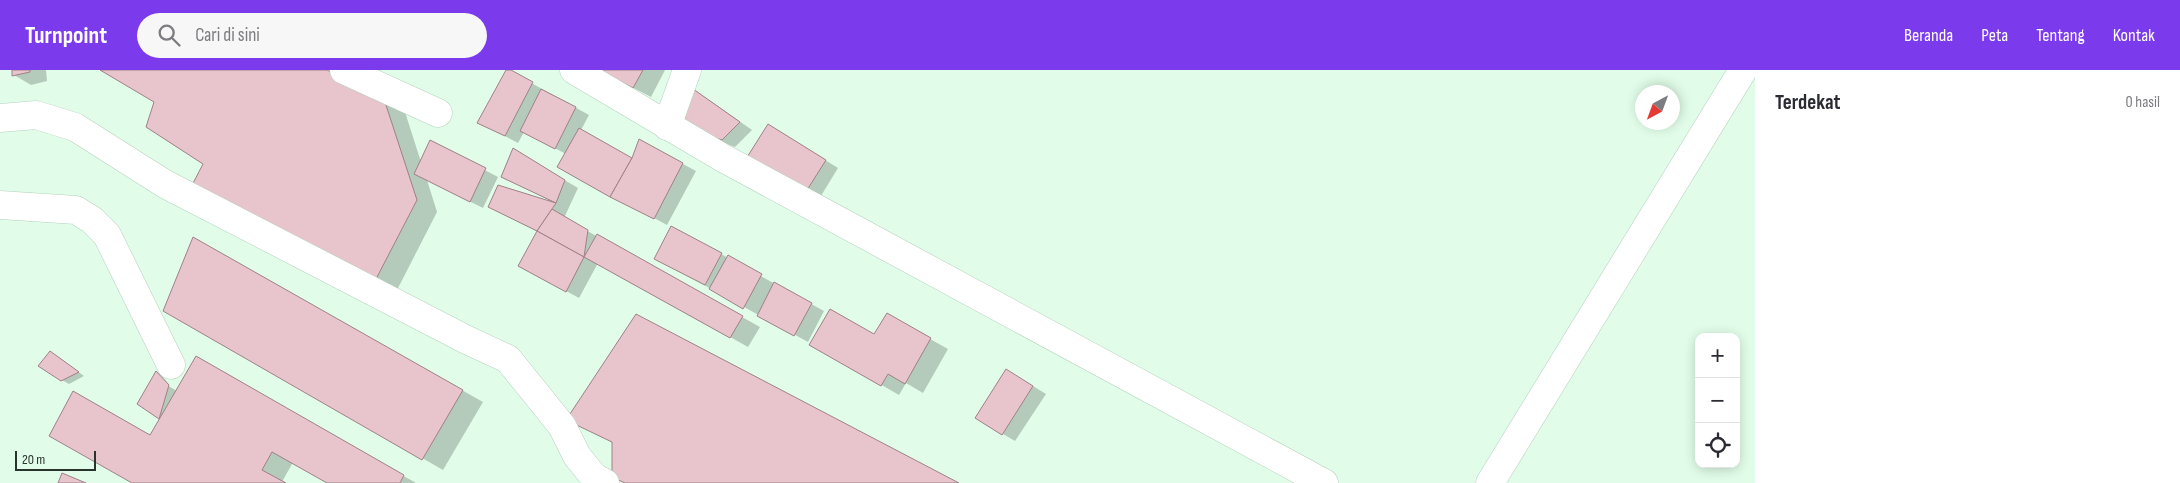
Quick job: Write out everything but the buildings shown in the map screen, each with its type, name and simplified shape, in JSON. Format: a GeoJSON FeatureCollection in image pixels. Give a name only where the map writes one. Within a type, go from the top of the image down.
{"type":"FeatureCollection","features":[{"type":"Feature","properties":{"kind":"street"},"geometry":{"type":"LineString","coordinates":[[344,70],[438,112]]}},
{"type":"Feature","properties":{"kind":"street"},"geometry":{"type":"LineString","coordinates":[[574,70],[724,158],[1324,483]]}},
{"type":"Feature","properties":{"kind":"street"},"geometry":{"type":"LineString","coordinates":[[667,126],[687,70]]}},
{"type":"Feature","properties":{"kind":"street"},"geometry":{"type":"LineString","coordinates":[[1490,483],[1743,70]]}},
{"type":"Feature","properties":{"kind":"street"},"geometry":{"type":"LineString","coordinates":[[0,118],[36,114],[75,127],[165,184],[465,339],[508,359],[562,426],[577,456],[598,481]]}},
{"type":"Feature","properties":{"kind":"street"},"geometry":{"type":"LineString","coordinates":[[0,205],[76,210],[92,220],[107,235],[171,365]]}}]}
